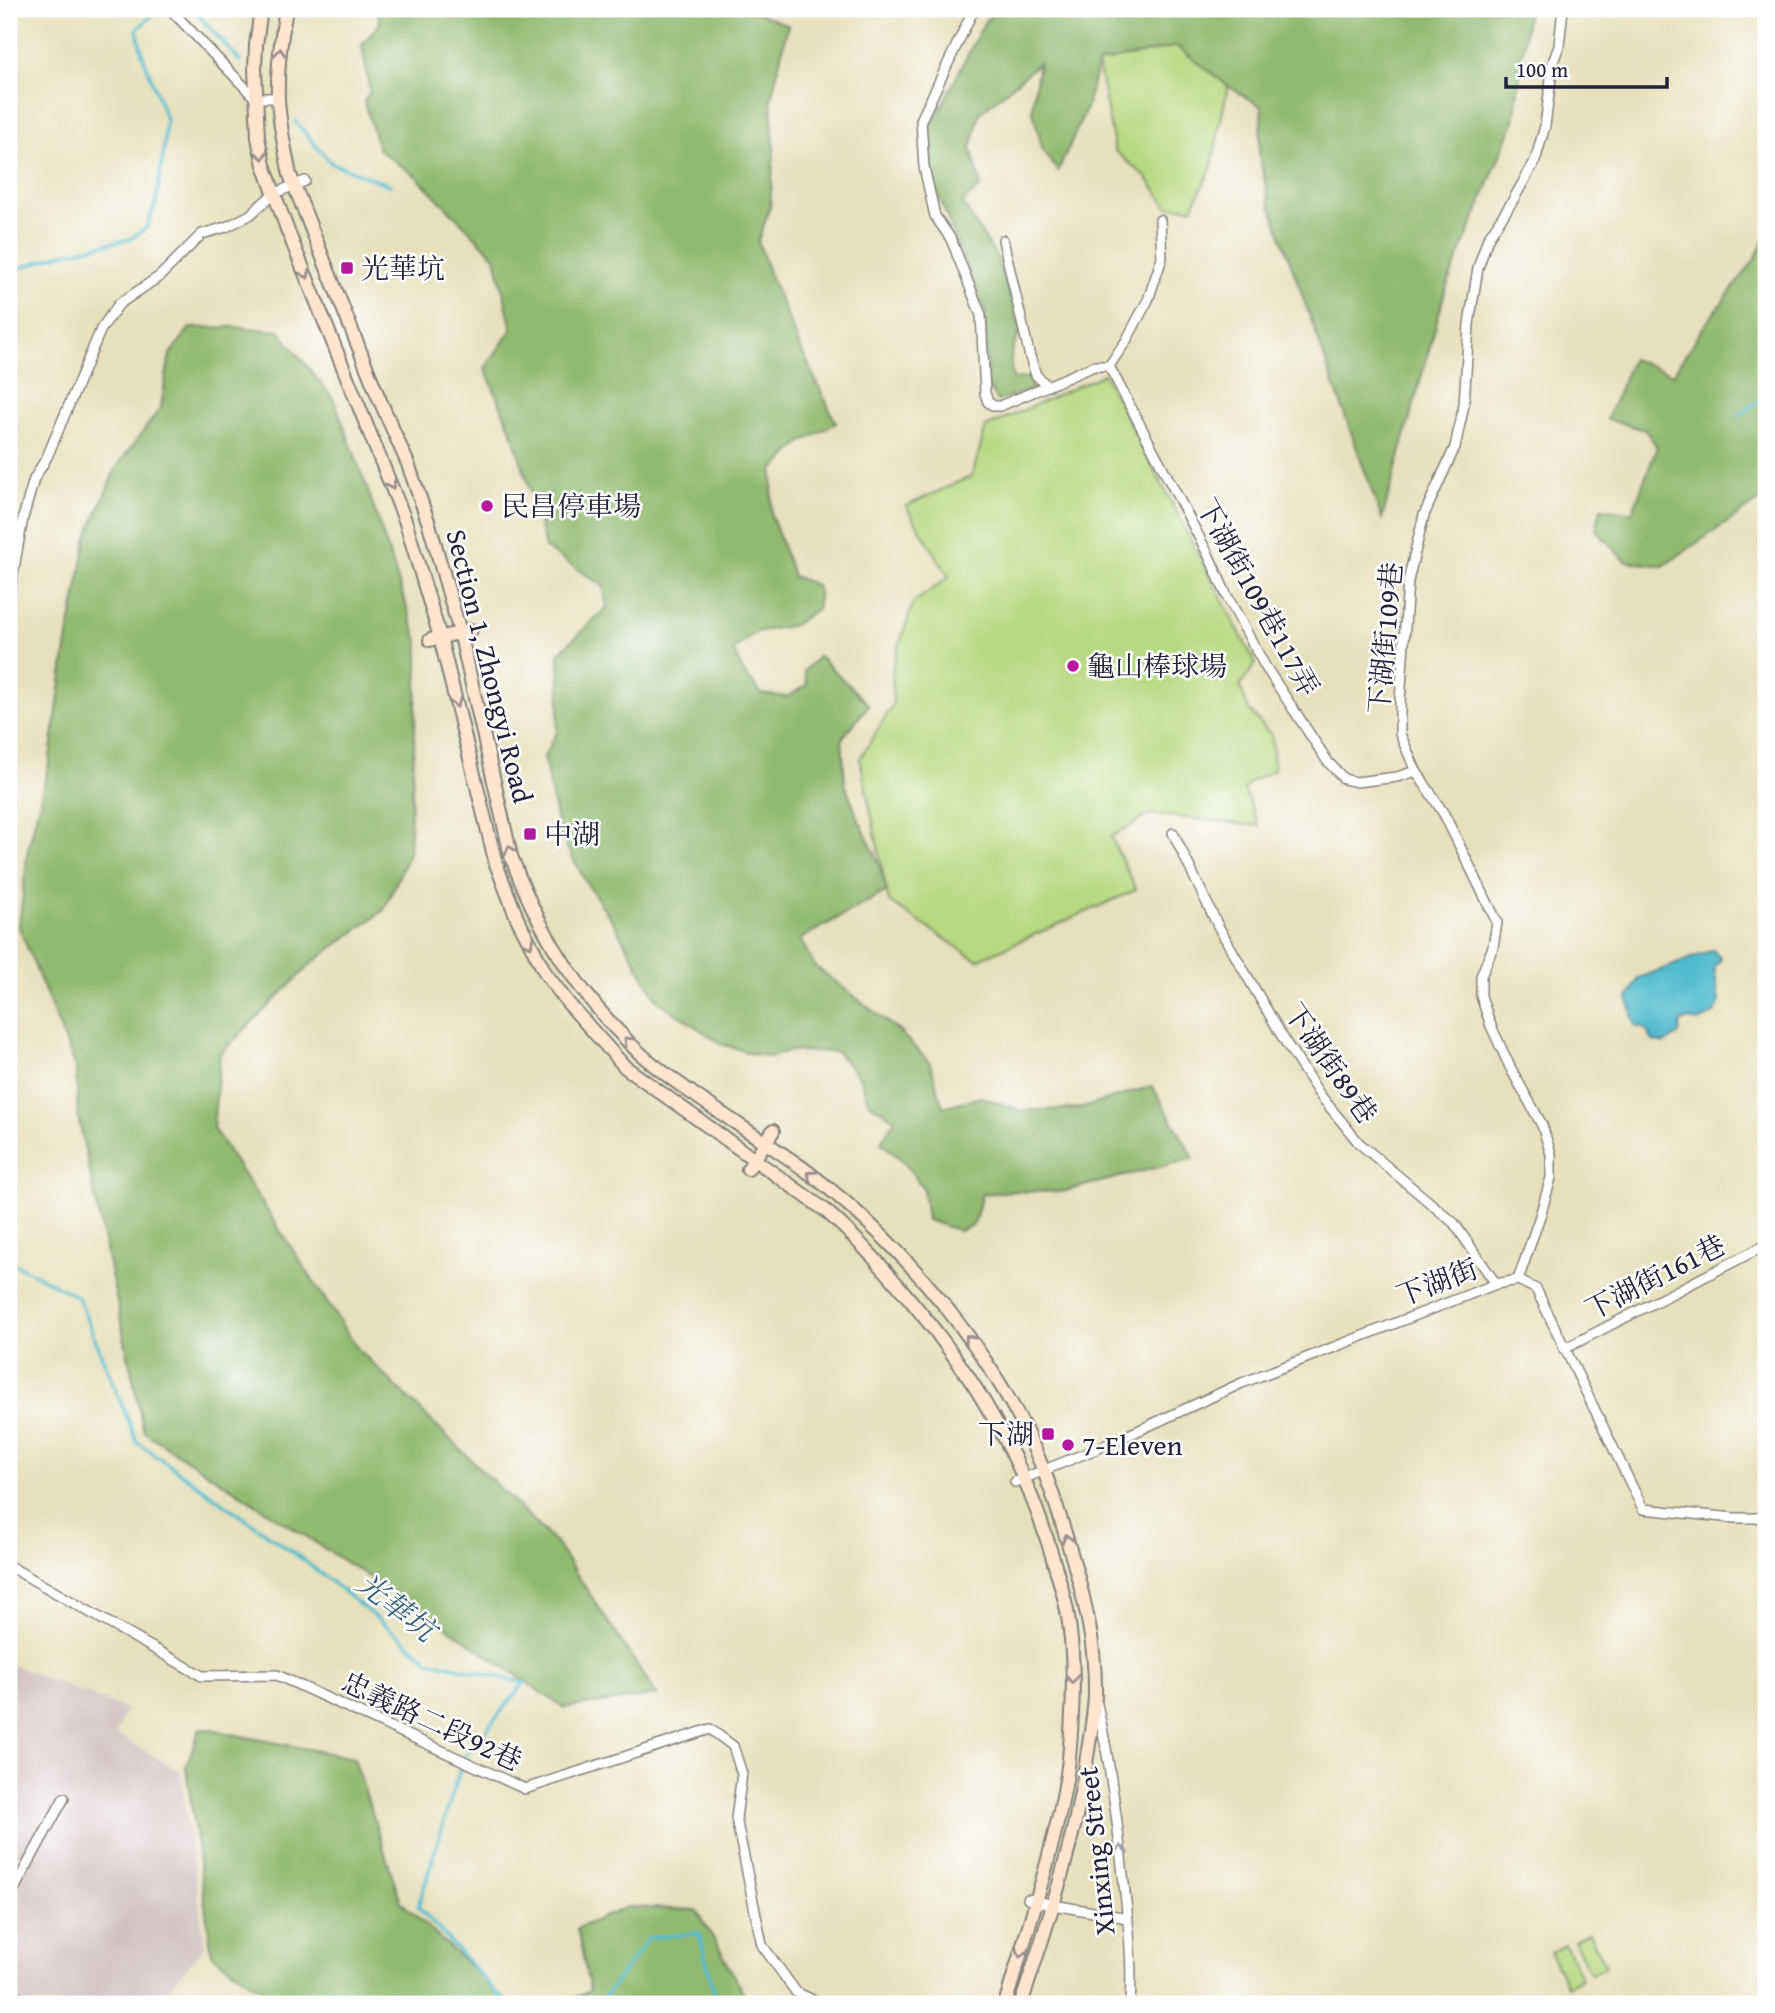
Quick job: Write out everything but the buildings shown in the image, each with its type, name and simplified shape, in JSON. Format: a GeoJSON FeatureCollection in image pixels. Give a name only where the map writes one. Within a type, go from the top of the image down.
{"type":"FeatureCollection","features":[{"type":"Feature","properties":{"kind":"main road","name":"Section 1, Zhongyi Road"},"geometry":{"type":"LineString","coordinates":[[261,9],[256,45],[255,97],[258,138],[264,165],[351,390],[394,490],[416,554],[435,639],[496,864],[517,918],[546,974],[625,1067],[751,1164],[825,1210],[848,1230],[888,1273],[924,1316],[974,1385],[1012,1451],[1020,1480],[1040,1517],[1067,1611],[1073,1684],[1067,1773],[1059,1815],[1032,1900]]}},
{"type":"Feature","properties":{"kind":"main road","name":"Section 1, Zhongyi Road"},"geometry":{"type":"LineString","coordinates":[[286,9],[278,98],[284,146],[378,396],[408,464],[465,631],[511,856],[540,923],[564,967],[600,1012],[646,1059],[806,1171],[876,1229],[939,1299],[981,1356],[1006,1396],[1044,1471],[1059,1511],[1086,1605],[1093,1653],[1095,1694],[1082,1794],[1073,1834],[1021,2004]]}},
{"type":"Feature","properties":{"kind":"main road"},"geometry":{"type":"LineString","coordinates":[[435,639],[465,631]]}},
{"type":"Feature","properties":{"kind":"main road"},"geometry":{"type":"LineString","coordinates":[[751,1164],[773,1131]]}},
{"type":"Feature","properties":{"kind":"main road"},"geometry":{"type":"LineString","coordinates":[[1005,2004],[1032,1900]]}},
{"type":"Feature","properties":{"kind":"street"},"geometry":{"type":"LineString","coordinates":[[976,9],[950,56],[921,120],[924,167],[936,216],[951,239],[981,316],[984,384],[988,402],[994,406],[1000,405],[1094,366],[1109,366],[1148,300],[1162,257],[1160,220]]}},
{"type":"Feature","properties":{"kind":"street","name":"下湖街109巷"},"geometry":{"type":"LineString","coordinates":[[1518,1280],[1551,1178],[1551,1154],[1542,1125],[1510,1067],[1481,996],[1481,976],[1493,947],[1497,922],[1444,814],[1416,771],[1400,734],[1400,702],[1408,582],[1424,515],[1455,447],[1464,405],[1469,324],[1478,268],[1488,238],[1535,161],[1545,126],[1563,9]]}},
{"type":"Feature","properties":{"kind":"street"},"geometry":{"type":"LineString","coordinates":[[172,10],[255,97],[278,98]]}},
{"type":"Feature","properties":{"kind":"street"},"geometry":{"type":"LineString","coordinates":[[9,596],[23,518],[34,480],[47,457],[101,329],[119,304],[160,276],[202,234],[250,215],[273,194],[299,183]]}},
{"type":"Feature","properties":{"kind":"street"},"geometry":{"type":"LineString","coordinates":[[1003,240],[1030,357],[1036,375],[1046,384]]}},
{"type":"Feature","properties":{"kind":"street","name":"下湖街109巷117弄"},"geometry":{"type":"LineString","coordinates":[[1109,366],[1265,666],[1328,762],[1344,779],[1356,782],[1397,777],[1416,771]]}},
{"type":"Feature","properties":{"kind":"street","name":"下湖街89巷"},"geometry":{"type":"LineString","coordinates":[[1173,833],[1218,926],[1286,1043],[1320,1095],[1359,1143],[1454,1223],[1496,1284]]}},
{"type":"Feature","properties":{"kind":"street","name":"下湖街161巷"},"geometry":{"type":"LineString","coordinates":[[1564,1349],[1766,1245]]}},
{"type":"Feature","properties":{"kind":"street","name":"下湖街"},"geometry":{"type":"LineString","coordinates":[[1020,1480],[1111,1443],[1242,1383],[1496,1284],[1518,1280],[1536,1289],[1643,1509],[1766,1518]]}},
{"type":"Feature","properties":{"kind":"street","name":"忠義路二段92巷"},"geometry":{"type":"LineString","coordinates":[[9,1566],[202,1676],[277,1675],[525,1789],[710,1729],[733,1746],[742,1774],[736,1818],[762,1945],[796,1992],[821,2004]]}},
{"type":"Feature","properties":{"kind":"street","name":"Xinxing Street"},"geometry":{"type":"LineString","coordinates":[[1095,1694],[1106,1741],[1118,1823],[1128,1917],[1132,1979],[1130,2004]]}},
{"type":"Feature","properties":{"kind":"street"},"geometry":{"type":"LineString","coordinates":[[9,1898],[64,1798]]}},
{"type":"Feature","properties":{"kind":"street"},"geometry":{"type":"LineString","coordinates":[[1032,1900],[1128,1917]]}},
{"type":"Feature","properties":{"kind":"street"},"geometry":{"type":"LineString","coordinates":[[9,1990],[26,2004]]}},
{"type":"Feature","properties":{"kind":"shaded area"},"geometry":{"type":"Polygon","coordinates":[[[9,1664],[126,1709],[116,1734],[180,1771],[205,1947],[154,2004],[9,2004],[9,1664]]]}},
{"type":"Feature","properties":{"kind":"green space"},"geometry":{"type":"Polygon","coordinates":[[[377,9],[748,9],[788,25],[771,99],[774,150],[770,207],[758,241],[800,347],[836,423],[799,444],[773,470],[771,514],[793,576],[818,586],[818,608],[794,625],[756,632],[733,650],[744,673],[762,694],[787,697],[807,685],[804,671],[819,656],[869,705],[842,738],[845,784],[877,858],[887,891],[800,939],[814,965],[899,1031],[930,1063],[943,1107],[981,1097],[1022,1111],[1082,1108],[1152,1086],[1194,1158],[1061,1192],[1009,1191],[982,1194],[974,1224],[960,1231],[927,1220],[923,1188],[906,1165],[881,1142],[895,1119],[869,1103],[860,1078],[837,1052],[788,1051],[770,1057],[753,1054],[722,1044],[658,1001],[559,833],[544,757],[557,732],[559,653],[607,607],[603,586],[545,548],[512,432],[485,368],[512,329],[495,257],[417,177],[379,150],[364,101],[370,92],[362,45],[380,23],[377,9]]]}},
{"type":"Feature","properties":{"kind":"green space"},"geometry":{"type":"Polygon","coordinates":[[[999,9],[1025,9],[1029,14],[1037,9],[1528,9],[1514,121],[1446,288],[1382,519],[1269,202],[1259,153],[1262,107],[1228,86],[1177,46],[1098,63],[1086,109],[1058,171],[1043,151],[1032,108],[1039,63],[980,113],[971,148],[981,186],[962,203],[996,256],[1021,330],[1012,354],[1013,379],[1031,377],[1032,389],[997,401],[987,384],[985,312],[935,187],[929,131],[985,21],[999,9]]]}},
{"type":"Feature","properties":{"kind":"green space"},"geometry":{"type":"Polygon","coordinates":[[[1177,46],[1228,86],[1211,169],[1192,208],[1167,206],[1146,177],[1115,151],[1098,63],[1177,46]]]}},
{"type":"Feature","properties":{"kind":"green space"},"geometry":{"type":"Polygon","coordinates":[[[1766,236],[1766,496],[1663,566],[1625,561],[1596,530],[1601,508],[1632,513],[1657,447],[1645,430],[1607,419],[1632,359],[1673,374],[1702,329],[1755,259],[1766,236]]]}},
{"type":"Feature","properties":{"kind":"green space"},"geometry":{"type":"Polygon","coordinates":[[[236,327],[279,331],[334,400],[370,496],[419,644],[409,853],[384,910],[312,963],[220,1054],[213,1128],[357,1348],[555,1542],[657,1695],[564,1708],[448,1628],[144,1432],[78,1116],[76,1068],[19,927],[28,849],[49,764],[67,642],[87,537],[116,468],[161,407],[170,354],[190,328],[236,327]]]}},
{"type":"Feature","properties":{"kind":"green space","name":"龜山棒球場"},"geometry":{"type":"Polygon","coordinates":[[[1104,374],[1256,664],[1240,686],[1249,710],[1272,736],[1274,770],[1250,782],[1244,790],[1259,826],[1150,814],[1111,837],[1136,890],[977,960],[889,902],[860,759],[893,704],[892,668],[913,603],[949,577],[906,506],[972,476],[986,427],[1104,374]]]}},
{"type":"Feature","properties":{"kind":"green space"},"geometry":{"type":"Polygon","coordinates":[[[200,1728],[354,1758],[401,1902],[510,2004],[282,2004],[212,1955],[186,1767],[200,1728]]]}},
{"type":"Feature","properties":{"kind":"green space"},"geometry":{"type":"Polygon","coordinates":[[[627,1907],[696,1910],[749,2004],[561,2004],[590,1991],[577,1928],[627,1907]]]}},
{"type":"Feature","properties":{"kind":"green space"},"geometry":{"type":"Polygon","coordinates":[[[1589,1933],[1606,1967],[1591,1974],[1574,1941],[1589,1933]]]}},
{"type":"Feature","properties":{"kind":"green space"},"geometry":{"type":"Polygon","coordinates":[[[1565,1945],[1582,1978],[1567,1986],[1550,1952],[1565,1945]]]}},
{"type":"Feature","properties":{"kind":"water"},"geometry":{"type":"Polygon","coordinates":[[[1713,950],[1721,959],[1714,967],[1719,1002],[1715,1012],[1699,1022],[1688,1019],[1680,1023],[1679,1034],[1664,1044],[1653,1041],[1646,1029],[1635,1026],[1628,998],[1639,978],[1713,950]]]}},
{"type":"Feature","properties":{"kind":"waterway","name":"光華坑"},"geometry":{"type":"LineString","coordinates":[[9,272],[61,254],[130,239],[146,228],[156,202],[166,119],[142,53],[137,29],[159,9]]}},
{"type":"Feature","properties":{"kind":"waterway"},"geometry":{"type":"LineString","coordinates":[[193,9],[240,61]]}},
{"type":"Feature","properties":{"kind":"waterway"},"geometry":{"type":"LineString","coordinates":[[295,121],[331,163],[390,185]]}},
{"type":"Feature","properties":{"kind":"waterway"},"geometry":{"type":"LineString","coordinates":[[1739,415],[1766,396]]}},
{"type":"Feature","properties":{"kind":"waterway","name":"光華坑"},"geometry":{"type":"LineString","coordinates":[[9,1261],[78,1297],[137,1442],[305,1561],[430,1661],[524,1683],[463,1759],[418,1907],[507,2004]]}},
{"type":"Feature","properties":{"kind":"waterway","name":"光華坑"},"geometry":{"type":"LineString","coordinates":[[599,2004],[649,1938],[699,1933],[717,2004]]}},
{"type":"Feature","properties":{"kind":"place","name":"光華坑"},"geometry":{"type":"Point","coordinates":[347,268]}},
{"type":"Feature","properties":{"kind":"place","name":"民昌停車場"},"geometry":{"type":"Point","coordinates":[487,506]}},
{"type":"Feature","properties":{"kind":"place","name":"龜山棒球場"},"geometry":{"type":"Point","coordinates":[1073,666]}},
{"type":"Feature","properties":{"kind":"place","name":"中湖"},"geometry":{"type":"Point","coordinates":[530,834]}},
{"type":"Feature","properties":{"kind":"place","name":"下湖"},"geometry":{"type":"Point","coordinates":[1048,1434]}},
{"type":"Feature","properties":{"kind":"place","name":"7-Eleven"},"geometry":{"type":"Point","coordinates":[1068,1445]}}]}
